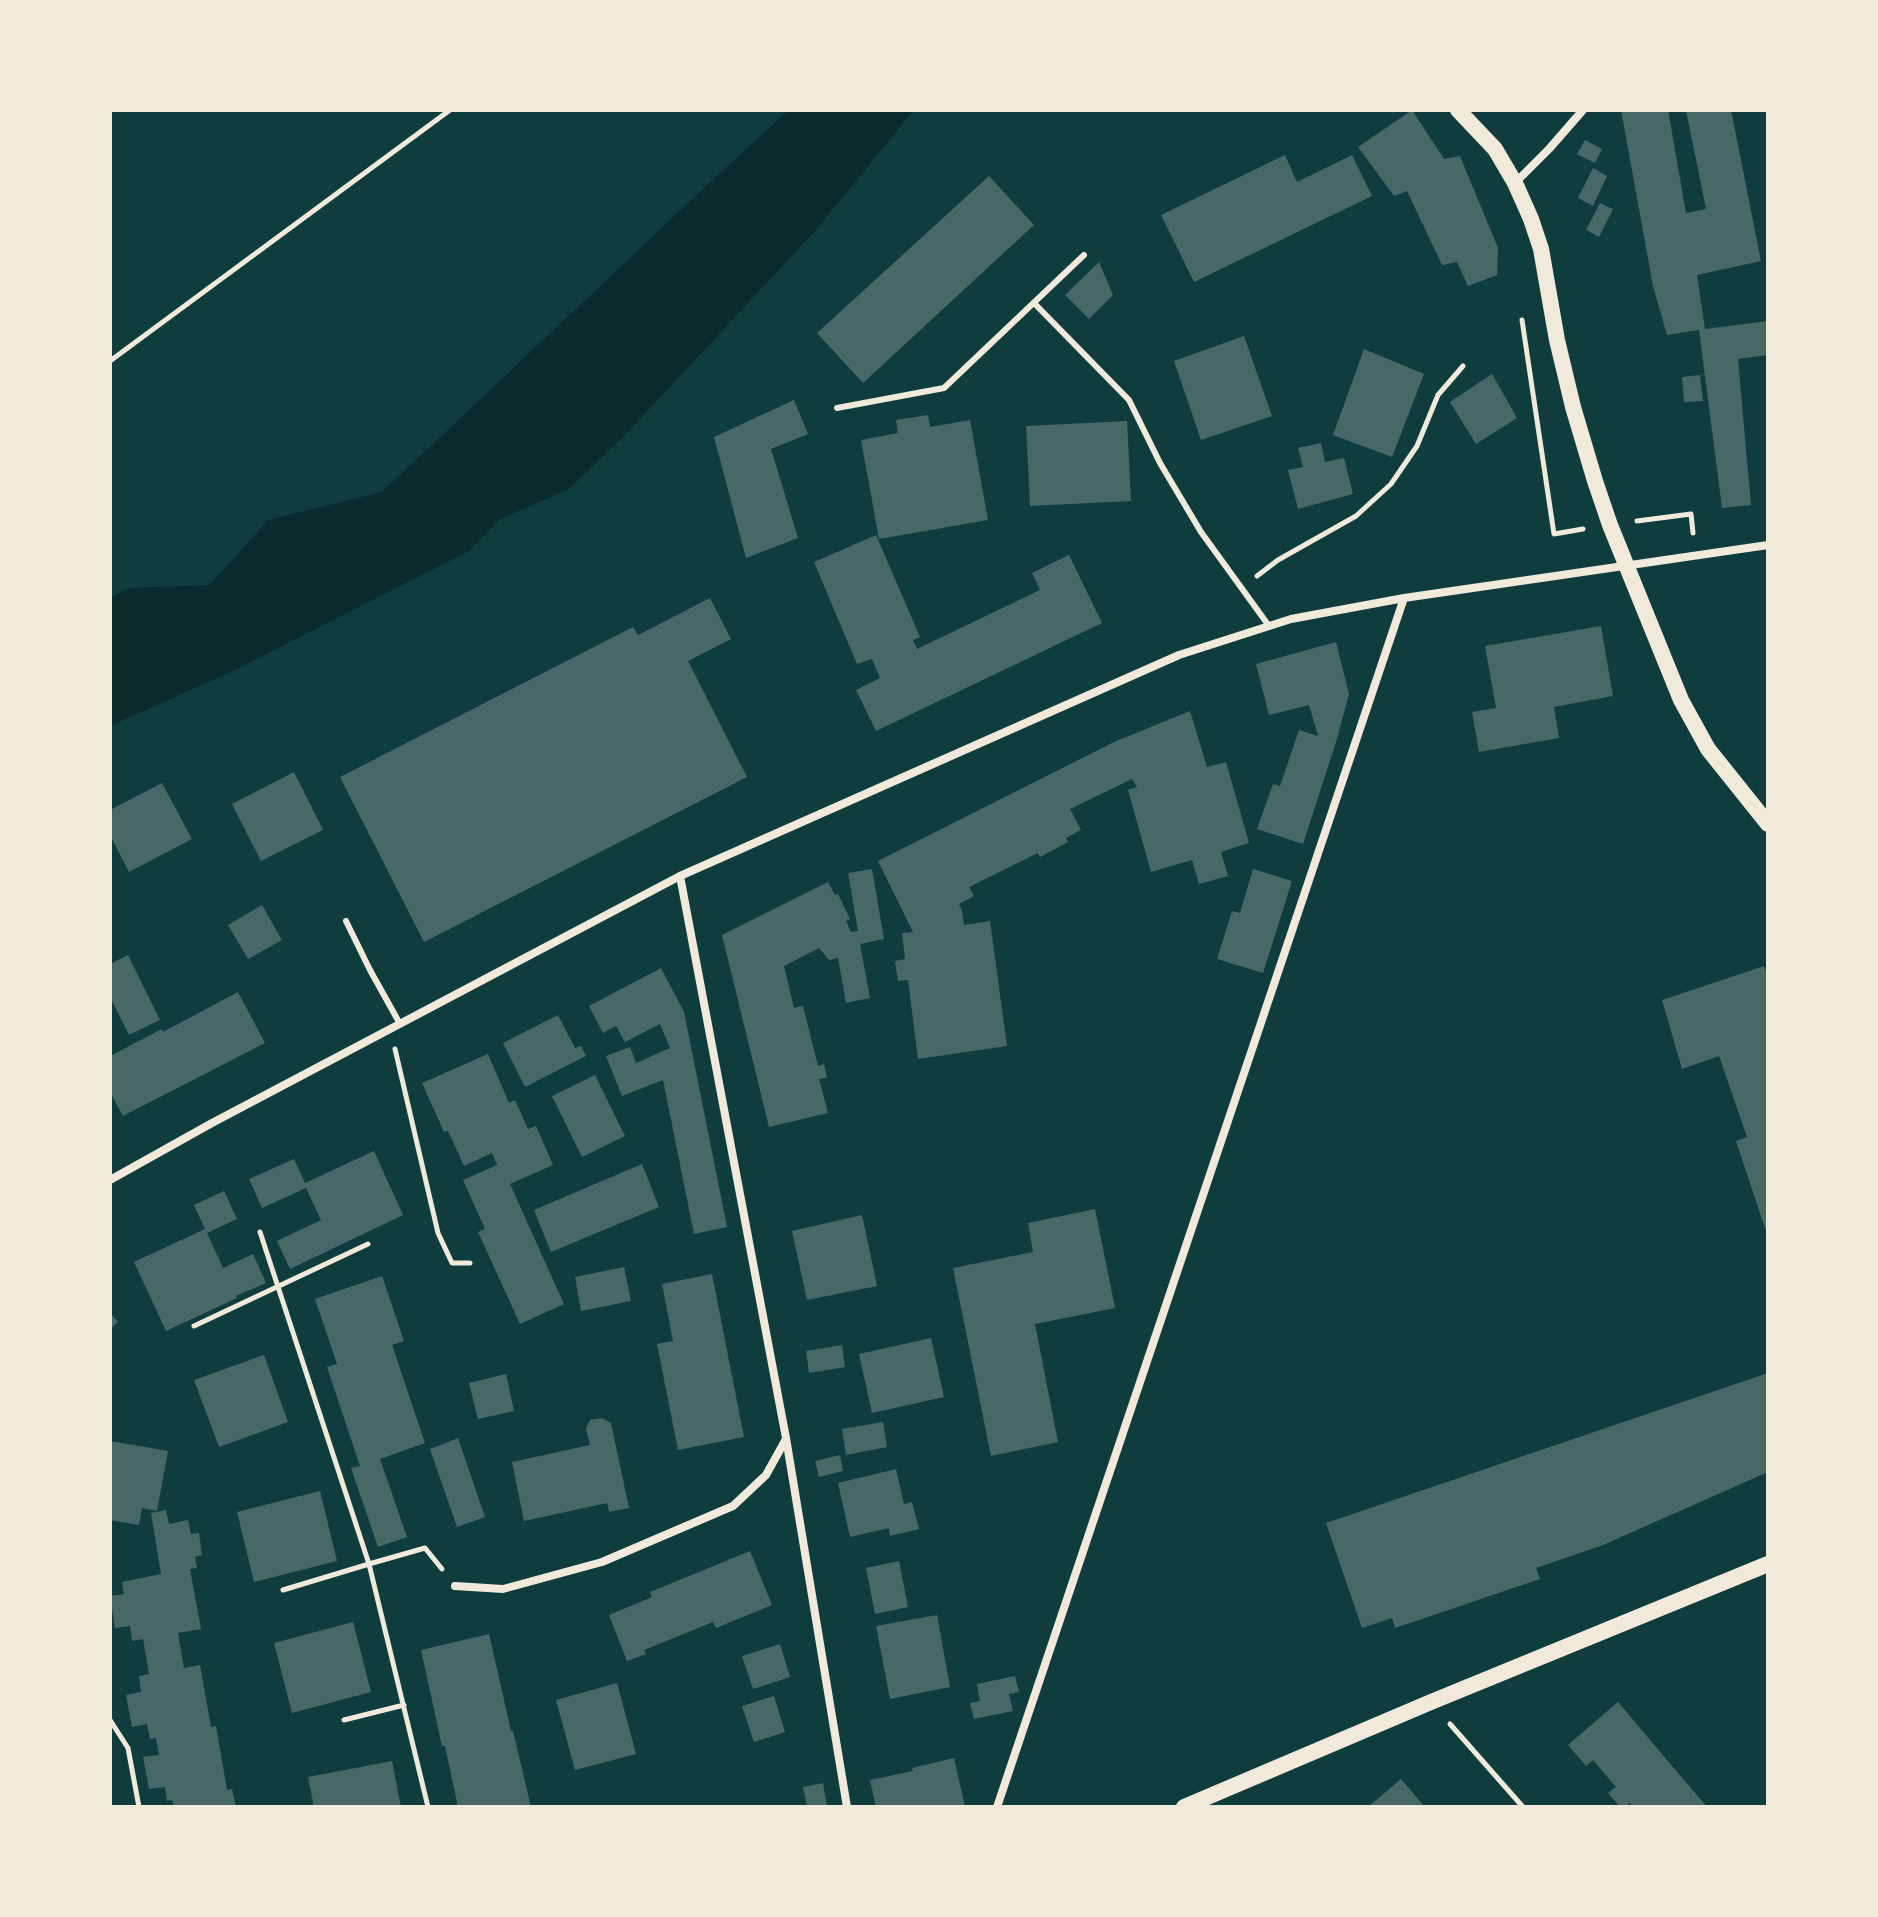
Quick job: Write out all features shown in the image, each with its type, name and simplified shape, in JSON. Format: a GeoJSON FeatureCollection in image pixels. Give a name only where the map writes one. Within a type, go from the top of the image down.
{"type":"FeatureCollection","features":[{"type":"Feature","properties":{"kind":"main road"},"geometry":{"type":"LineString","coordinates":[[1458,110],[1495,149],[1531,219],[1541,249],[1573,407],[1595,481],[1668,670],[1693,724],[1722,768],[1768,824]]}},
{"type":"Feature","properties":{"kind":"main road"},"geometry":{"type":"LineString","coordinates":[[1184,1807],[1768,1564]]}},
{"type":"Feature","properties":{"kind":"street"},"geometry":{"type":"LineString","coordinates":[[1515,183],[1583,110]]}},
{"type":"Feature","properties":{"kind":"street"},"geometry":{"type":"LineString","coordinates":[[110,1180],[680,876],[1179,655],[1291,619],[1404,598],[1768,545]]}},
{"type":"Feature","properties":{"kind":"street"},"geometry":{"type":"LineString","coordinates":[[997,1807],[1404,598]]}},
{"type":"Feature","properties":{"kind":"street"},"geometry":{"type":"LineString","coordinates":[[680,876],[786,1438],[847,1807]]}},
{"type":"Feature","properties":{"kind":"street"},"geometry":{"type":"LineString","coordinates":[[455,1586],[503,1589],[602,1562],[733,1506],[766,1475],[786,1438]]}},
{"type":"Feature","properties":{"kind":"lane"},"geometry":{"type":"LineString","coordinates":[[837,408],[944,388],[1084,255]]}},
{"type":"Feature","properties":{"kind":"lane"},"geometry":{"type":"LineString","coordinates":[[1034,303],[1129,400],[1168,477],[1201,532],[1269,626]]}},
{"type":"Feature","properties":{"kind":"lane"},"geometry":{"type":"LineString","coordinates":[[346,921],[400,1024]]}},
{"type":"Feature","properties":{"kind":"path"},"geometry":{"type":"LineString","coordinates":[[110,361],[450,110]]}},
{"type":"Feature","properties":{"kind":"path"},"geometry":{"type":"LineString","coordinates":[[1521,307],[1554,534],[1579,529]]}},
{"type":"Feature","properties":{"kind":"path"},"geometry":{"type":"LineString","coordinates":[[1242,588],[1278,560],[1356,516],[1391,484],[1417,446],[1438,395],[1463,366]]}},
{"type":"Feature","properties":{"kind":"path"},"geometry":{"type":"LineString","coordinates":[[1639,520],[1691,514],[1697,557]]}},
{"type":"Feature","properties":{"kind":"path"},"geometry":{"type":"LineString","coordinates":[[390,1029],[438,1233],[452,1263],[470,1263]]}},
{"type":"Feature","properties":{"kind":"path"},"geometry":{"type":"LineString","coordinates":[[260,1232],[369,1564],[428,1807]]}},
{"type":"Feature","properties":{"kind":"path"},"geometry":{"type":"LineString","coordinates":[[194,1326],[368,1244]]}},
{"type":"Feature","properties":{"kind":"path"},"geometry":{"type":"LineString","coordinates":[[283,1590],[425,1548],[455,1586]]}},
{"type":"Feature","properties":{"kind":"path"},"geometry":{"type":"LineString","coordinates":[[1431,1702],[1523,1807]]}},
{"type":"Feature","properties":{"kind":"path"},"geometry":{"type":"LineString","coordinates":[[344,1720],[404,1705]]}},
{"type":"Feature","properties":{"kind":"path"},"geometry":{"type":"LineString","coordinates":[[110,1720],[128,1748],[139,1807]]}},
{"type":"Feature","properties":{"kind":"water"},"geometry":{"type":"Polygon","coordinates":[[[789,110],[914,110],[815,231],[626,434],[569,489],[500,519],[469,551],[235,670],[110,726],[110,598],[129,588],[210,585],[268,520],[382,492],[789,110]]]}},
{"type":"Feature","properties":{"kind":"building"},"geometry":{"type":"Polygon","coordinates":[[[1412,110],[1444,159],[1460,156],[1498,248],[1497,275],[1468,286],[1457,262],[1442,265],[1407,191],[1394,196],[1358,147],[1412,110]]]}},
{"type":"Feature","properties":{"kind":"building"},"geometry":{"type":"Polygon","coordinates":[[[1621,110],[1668,110],[1686,213],[1706,209],[1686,110],[1731,110],[1761,261],[1697,275],[1705,329],[1768,321],[1768,355],[1738,359],[1751,505],[1722,508],[1699,330],[1667,335],[1653,286],[1621,110]]]}},
{"type":"Feature","properties":{"kind":"building"},"geometry":{"type":"Polygon","coordinates":[[[1585,140],[1602,149],[1595,163],[1577,154],[1585,140]]]}},
{"type":"Feature","properties":{"kind":"building"},"geometry":{"type":"Polygon","coordinates":[[[1285,155],[1297,182],[1352,155],[1372,196],[1194,282],[1161,215],[1285,155]]]}},
{"type":"Feature","properties":{"kind":"building"},"geometry":{"type":"Polygon","coordinates":[[[1593,168],[1607,176],[1593,206],[1578,198],[1593,168]]]}},
{"type":"Feature","properties":{"kind":"building"},"geometry":{"type":"Polygon","coordinates":[[[989,176],[1034,225],[863,383],[817,333],[989,176]]]}},
{"type":"Feature","properties":{"kind":"building"},"geometry":{"type":"Polygon","coordinates":[[[1600,203],[1613,209],[1599,237],[1586,230],[1600,203]]]}},
{"type":"Feature","properties":{"kind":"building"},"geometry":{"type":"Polygon","coordinates":[[[1099,262],[1113,295],[1089,319],[1065,295],[1099,262]]]}},
{"type":"Feature","properties":{"kind":"building"},"geometry":{"type":"Polygon","coordinates":[[[1244,336],[1272,416],[1201,440],[1174,361],[1244,336]]]}},
{"type":"Feature","properties":{"kind":"building"},"geometry":{"type":"Polygon","coordinates":[[[1364,349],[1424,374],[1392,457],[1333,435],[1364,349]]]}},
{"type":"Feature","properties":{"kind":"building"},"geometry":{"type":"Polygon","coordinates":[[[1492,374],[1517,418],[1476,444],[1450,402],[1492,374]]]}},
{"type":"Feature","properties":{"kind":"building"},"geometry":{"type":"Polygon","coordinates":[[[1700,375],[1703,401],[1684,402],[1682,377],[1700,375]]]}},
{"type":"Feature","properties":{"kind":"building"},"geometry":{"type":"Polygon","coordinates":[[[794,400],[808,434],[771,449],[798,538],[746,558],[714,437],[794,400]]]}},
{"type":"Feature","properties":{"kind":"building"},"geometry":{"type":"Polygon","coordinates":[[[928,415],[930,427],[970,420],[988,520],[879,539],[861,440],[898,433],[896,420],[928,415]]]}},
{"type":"Feature","properties":{"kind":"building"},"geometry":{"type":"Polygon","coordinates":[[[1127,421],[1131,501],[1030,506],[1026,426],[1127,421]]]}},
{"type":"Feature","properties":{"kind":"building"},"geometry":{"type":"Polygon","coordinates":[[[1321,443],[1325,462],[1344,458],[1353,494],[1298,509],[1288,470],[1303,467],[1298,448],[1321,443]]]}},
{"type":"Feature","properties":{"kind":"building"},"geometry":{"type":"Polygon","coordinates":[[[876,535],[920,637],[913,640],[917,649],[1040,590],[1032,573],[1069,555],[1102,623],[876,731],[856,690],[880,678],[872,659],[857,664],[814,562],[876,535]]]}},
{"type":"Feature","properties":{"kind":"building"},"geometry":{"type":"Polygon","coordinates":[[[710,598],[731,639],[688,661],[747,777],[424,942],[340,777],[633,627],[638,635],[710,598]]]}},
{"type":"Feature","properties":{"kind":"building"},"geometry":{"type":"Polygon","coordinates":[[[1601,626],[1613,696],[1554,707],[1559,738],[1479,752],[1472,712],[1496,708],[1485,646],[1601,626]]]}},
{"type":"Feature","properties":{"kind":"building"},"geometry":{"type":"Polygon","coordinates":[[[1336,642],[1349,694],[1303,844],[1257,829],[1273,784],[1280,786],[1299,730],[1318,736],[1309,705],[1269,715],[1256,664],[1336,642]]]}},
{"type":"Feature","properties":{"kind":"building"},"geometry":{"type":"Polygon","coordinates":[[[1190,711],[1207,767],[1226,762],[1249,843],[1221,852],[1228,876],[1199,884],[1192,860],[1151,872],[1128,790],[1137,787],[1132,779],[1070,809],[1081,830],[1066,838],[1068,842],[1040,857],[1038,853],[969,887],[974,896],[959,904],[964,925],[990,921],[1007,1046],[918,1059],[908,980],[898,981],[895,961],[905,959],[902,933],[913,932],[878,861],[1114,742],[1190,711]]]}},
{"type":"Feature","properties":{"kind":"building"},"geometry":{"type":"Polygon","coordinates":[[[294,772],[323,830],[261,861],[232,804],[294,772]]]}},
{"type":"Feature","properties":{"kind":"building"},"geometry":{"type":"Polygon","coordinates":[[[162,783],[192,839],[129,872],[110,835],[110,810],[162,783]]]}},
{"type":"Feature","properties":{"kind":"building"},"geometry":{"type":"Polygon","coordinates":[[[872,869],[884,939],[860,944],[870,998],[846,1003],[838,958],[829,960],[819,948],[784,966],[794,1008],[803,1006],[818,1066],[824,1064],[827,1078],[819,1079],[828,1113],[769,1127],[722,935],[828,882],[835,895],[838,894],[850,919],[846,921],[851,932],[858,931],[848,873],[872,869]]]}},
{"type":"Feature","properties":{"kind":"building"},"geometry":{"type":"Polygon","coordinates":[[[1253,869],[1292,881],[1263,973],[1217,959],[1232,911],[1240,913],[1253,869]]]}},
{"type":"Feature","properties":{"kind":"building"},"geometry":{"type":"Polygon","coordinates":[[[262,905],[282,940],[248,959],[228,925],[262,905]]]}},
{"type":"Feature","properties":{"kind":"building"},"geometry":{"type":"Polygon","coordinates":[[[128,955],[160,1020],[129,1035],[110,997],[110,964],[128,955]]]}},
{"type":"Feature","properties":{"kind":"building"},"geometry":{"type":"Polygon","coordinates":[[[1764,966],[1768,977],[1767,1234],[1736,1141],[1747,1137],[1719,1056],[1682,1069],[1662,1000],[1764,966]]]}},
{"type":"Feature","properties":{"kind":"building"},"geometry":{"type":"Polygon","coordinates":[[[661,968],[684,1012],[727,1227],[694,1234],[663,1080],[622,1096],[606,1056],[630,1047],[636,1063],[670,1048],[660,1024],[625,1042],[616,1026],[603,1033],[589,1006],[661,968]]]}},
{"type":"Feature","properties":{"kind":"building"},"geometry":{"type":"Polygon","coordinates":[[[238,992],[265,1043],[123,1116],[110,1092],[110,1056],[238,992]]]}},
{"type":"Feature","properties":{"kind":"building"},"geometry":{"type":"Polygon","coordinates":[[[558,1015],[575,1048],[581,1046],[586,1056],[525,1087],[503,1043],[558,1015]]]}},
{"type":"Feature","properties":{"kind":"building"},"geometry":{"type":"Polygon","coordinates":[[[488,1054],[509,1103],[515,1100],[528,1129],[536,1126],[553,1165],[510,1184],[564,1304],[520,1324],[478,1232],[485,1229],[463,1180],[497,1165],[492,1153],[464,1166],[448,1131],[444,1132],[422,1083],[488,1054]]]}},
{"type":"Feature","properties":{"kind":"building"},"geometry":{"type":"Polygon","coordinates":[[[595,1075],[625,1136],[582,1157],[552,1096],[595,1075]]]}},
{"type":"Feature","properties":{"kind":"building"},"geometry":{"type":"Polygon","coordinates":[[[374,1151],[403,1215],[290,1269],[277,1241],[321,1220],[306,1188],[262,1208],[249,1179],[294,1159],[305,1183],[374,1151]]]}},
{"type":"Feature","properties":{"kind":"building"},"geometry":{"type":"Polygon","coordinates":[[[642,1164],[659,1207],[551,1252],[534,1210],[642,1164]]]}},
{"type":"Feature","properties":{"kind":"building"},"geometry":{"type":"Polygon","coordinates":[[[224,1191],[237,1219],[207,1233],[223,1268],[253,1254],[266,1283],[166,1331],[134,1262],[205,1229],[194,1205],[224,1191]]]}},
{"type":"Feature","properties":{"kind":"building"},"geometry":{"type":"Polygon","coordinates":[[[1095,1209],[1115,1308],[1035,1324],[1058,1442],[991,1456],[953,1268],[1033,1252],[1028,1223],[1095,1209]]]}},
{"type":"Feature","properties":{"kind":"building"},"geometry":{"type":"Polygon","coordinates":[[[862,1215],[877,1286],[807,1300],[792,1231],[862,1215]]]}},
{"type":"Feature","properties":{"kind":"building"},"geometry":{"type":"Polygon","coordinates":[[[624,1267],[631,1301],[581,1311],[575,1277],[624,1267]]]}},
{"type":"Feature","properties":{"kind":"building"},"geometry":{"type":"Polygon","coordinates":[[[712,1274],[744,1437],[678,1450],[657,1344],[673,1341],[662,1284],[712,1274]]]}},
{"type":"Feature","properties":{"kind":"building"},"geometry":{"type":"Polygon","coordinates":[[[382,1276],[404,1341],[392,1345],[425,1443],[380,1459],[407,1537],[378,1547],[351,1468],[360,1466],[327,1367],[337,1364],[315,1299],[382,1276]]]}},
{"type":"Feature","properties":{"kind":"building"},"geometry":{"type":"Polygon","coordinates":[[[110,1313],[118,1322],[110,1329],[110,1313]]]}},
{"type":"Feature","properties":{"kind":"building"},"geometry":{"type":"Polygon","coordinates":[[[931,1338],[944,1397],[872,1413],[859,1354],[931,1338]]]}},
{"type":"Feature","properties":{"kind":"building"},"geometry":{"type":"Polygon","coordinates":[[[842,1345],[845,1367],[809,1373],[806,1351],[842,1345]]]}},
{"type":"Feature","properties":{"kind":"building"},"geometry":{"type":"Polygon","coordinates":[[[264,1355],[288,1422],[219,1447],[194,1380],[264,1355]]]}},
{"type":"Feature","properties":{"kind":"building"},"geometry":{"type":"Polygon","coordinates":[[[1768,1373],[1768,1472],[1603,1545],[1536,1568],[1540,1579],[1395,1628],[1392,1618],[1362,1628],[1326,1523],[1768,1373]]]}},
{"type":"Feature","properties":{"kind":"building"},"geometry":{"type":"Polygon","coordinates":[[[506,1374],[514,1411],[478,1419],[469,1383],[506,1374]]]}},
{"type":"Feature","properties":{"kind":"building"},"geometry":{"type":"Polygon","coordinates":[[[602,1418],[611,1423],[629,1508],[609,1512],[607,1503],[524,1521],[512,1462],[590,1445],[586,1429],[590,1420],[602,1418]]]}},
{"type":"Feature","properties":{"kind":"building"},"geometry":{"type":"Polygon","coordinates":[[[883,1422],[887,1447],[846,1455],[842,1429],[883,1422]]]}},
{"type":"Feature","properties":{"kind":"building"},"geometry":{"type":"Polygon","coordinates":[[[458,1438],[485,1517],[457,1527],[430,1449],[458,1438]]]}},
{"type":"Feature","properties":{"kind":"building"},"geometry":{"type":"Polygon","coordinates":[[[110,1441],[168,1451],[157,1511],[142,1508],[139,1525],[110,1520],[110,1441]]]}},
{"type":"Feature","properties":{"kind":"building"},"geometry":{"type":"Polygon","coordinates":[[[840,1455],[843,1471],[819,1477],[815,1461],[840,1455]]]}},
{"type":"Feature","properties":{"kind":"building"},"geometry":{"type":"Polygon","coordinates":[[[896,1469],[904,1504],[912,1502],[919,1529],[890,1536],[889,1528],[850,1537],[838,1483],[896,1469]]]}},
{"type":"Feature","properties":{"kind":"building"},"geometry":{"type":"Polygon","coordinates":[[[320,1491],[337,1561],[254,1582],[237,1512],[320,1491]]]}},
{"type":"Feature","properties":{"kind":"building"},"geometry":{"type":"Polygon","coordinates":[[[166,1510],[169,1524],[188,1520],[191,1534],[199,1533],[202,1555],[195,1557],[197,1568],[190,1569],[201,1629],[178,1633],[184,1668],[200,1665],[211,1727],[216,1726],[227,1790],[232,1789],[236,1807],[174,1807],[172,1800],[167,1801],[165,1787],[149,1789],[143,1757],[159,1755],[156,1738],[150,1739],[147,1724],[132,1727],[126,1695],[141,1692],[139,1676],[149,1674],[143,1639],[132,1641],[130,1626],[115,1628],[110,1596],[124,1594],[122,1582],[161,1574],[151,1513],[166,1510]]]}},
{"type":"Feature","properties":{"kind":"building"},"geometry":{"type":"Polygon","coordinates":[[[750,1551],[772,1605],[716,1628],[713,1622],[644,1650],[646,1654],[627,1661],[609,1615],[652,1597],[650,1592],[750,1551]]]}},
{"type":"Feature","properties":{"kind":"building"},"geometry":{"type":"Polygon","coordinates":[[[899,1561],[908,1607],[875,1614],[866,1568],[899,1561]]]}},
{"type":"Feature","properties":{"kind":"building"},"geometry":{"type":"Polygon","coordinates":[[[937,1615],[950,1687],[890,1699],[876,1626],[937,1615]]]}},
{"type":"Feature","properties":{"kind":"building"},"geometry":{"type":"Polygon","coordinates":[[[353,1622],[371,1692],[292,1713],[274,1643],[353,1622]]]}},
{"type":"Feature","properties":{"kind":"building"},"geometry":{"type":"Polygon","coordinates":[[[489,1634],[531,1807],[458,1807],[445,1746],[442,1746],[421,1650],[489,1634]]]}},
{"type":"Feature","properties":{"kind":"building"},"geometry":{"type":"Polygon","coordinates":[[[780,1644],[790,1677],[753,1689],[742,1656],[780,1644]]]}},
{"type":"Feature","properties":{"kind":"building"},"geometry":{"type":"Polygon","coordinates":[[[1015,1676],[1019,1692],[1009,1694],[1013,1711],[974,1719],[970,1703],[980,1701],[977,1684],[1015,1676]]]}},
{"type":"Feature","properties":{"kind":"building"},"geometry":{"type":"Polygon","coordinates":[[[617,1683],[636,1754],[575,1770],[556,1700],[617,1683]]]}},
{"type":"Feature","properties":{"kind":"building"},"geometry":{"type":"Polygon","coordinates":[[[774,1696],[785,1732],[754,1742],[742,1706],[774,1696]]]}},
{"type":"Feature","properties":{"kind":"building"},"geometry":{"type":"Polygon","coordinates":[[[1618,1702],[1707,1807],[1633,1807],[1630,1803],[1620,1807],[1608,1793],[1616,1787],[1593,1760],[1586,1766],[1568,1745],[1618,1702]]]}},
{"type":"Feature","properties":{"kind":"building"},"geometry":{"type":"Polygon","coordinates":[[[954,1758],[965,1807],[876,1807],[870,1780],[954,1758]]]}},
{"type":"Feature","properties":{"kind":"building"},"geometry":{"type":"Polygon","coordinates":[[[392,1761],[401,1807],[314,1807],[308,1777],[392,1761]]]}},
{"type":"Feature","properties":{"kind":"building"},"geometry":{"type":"Polygon","coordinates":[[[1401,1779],[1425,1807],[1368,1807],[1401,1779]]]}},
{"type":"Feature","properties":{"kind":"building"},"geometry":{"type":"Polygon","coordinates":[[[823,1783],[827,1807],[807,1807],[803,1787],[823,1783]]]}}]}
